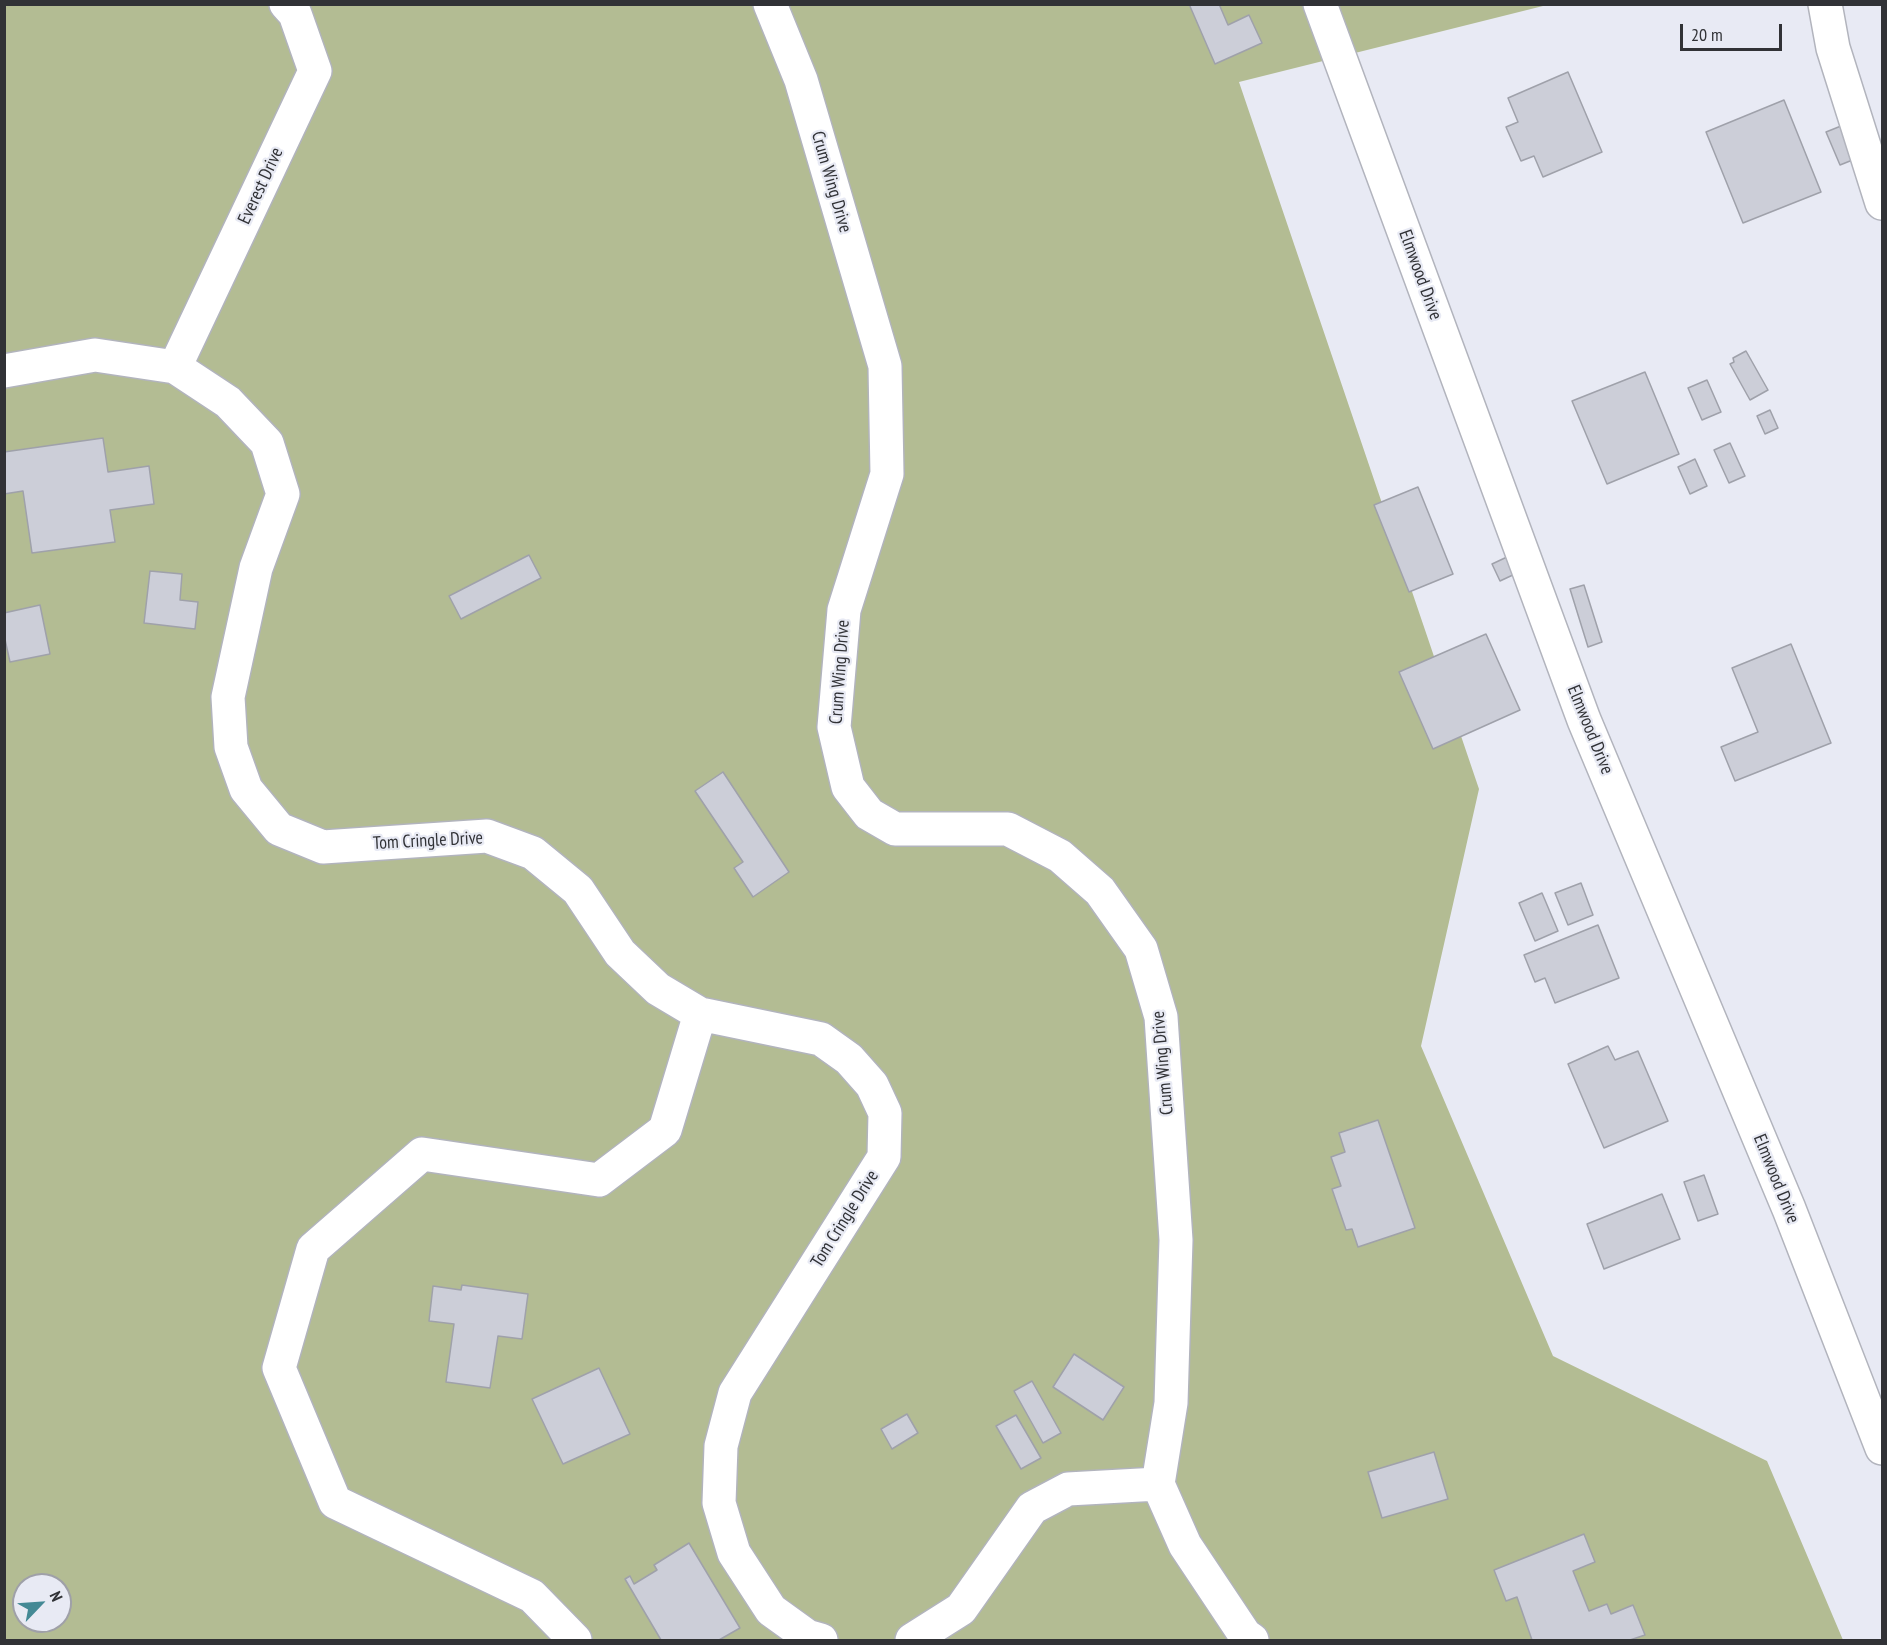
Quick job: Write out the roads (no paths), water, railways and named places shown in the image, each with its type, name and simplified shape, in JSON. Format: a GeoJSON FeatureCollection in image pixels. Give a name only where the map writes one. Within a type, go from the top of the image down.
{"type":"FeatureCollection","features":[{"type":"Feature","properties":{"kind":"street","name":"Everest Drive"},"geometry":{"type":"LineString","coordinates":[[175,367],[315,71],[295,14],[286,4]]}},
{"type":"Feature","properties":{"kind":"street","name":"Crum Wing Drive"},"geometry":{"type":"LineString","coordinates":[[770,4],[801,80],[885,366],[887,474],[844,610],[834,727],[848,787],[869,814],[895,829],[1008,829],[1060,856],[1100,891],[1141,949],[1161,1017],[1176,1240],[1171,1403],[1158,1484]]}},
{"type":"Feature","properties":{"kind":"street","name":"Elmwood Drive"},"geometry":{"type":"LineString","coordinates":[[1320,4],[1584,720],[1789,1209],[1882,1448]]}},
{"type":"Feature","properties":{"kind":"street"},"geometry":{"type":"LineString","coordinates":[[1825,4],[1833,48],[1882,203]]}},
{"type":"Feature","properties":{"kind":"street","name":"Tom Cringle Drive"},"geometry":{"type":"LineString","coordinates":[[4,371],[95,355],[175,367],[228,402],[267,443],[283,494],[256,568],[228,697],[231,747],[246,789],[279,829],[323,847],[487,837],[533,853],[578,890],[620,953],[658,989],[700,1014],[821,1039],[849,1059],[872,1084],[885,1113],[884,1157],[735,1393],[721,1446],[719,1503],[734,1553],[771,1610],[807,1636],[821,1641]]}},
{"type":"Feature","properties":{"kind":"street"},"geometry":{"type":"LineString","coordinates":[[574,1641],[532,1596],[335,1502],[279,1368],[313,1249],[422,1154],[599,1180],[665,1130],[700,1014]]}},
{"type":"Feature","properties":{"kind":"street"},"geometry":{"type":"LineString","coordinates":[[912,1641],[961,1609],[1032,1508],[1068,1489],[1158,1484],[1185,1545],[1245,1635],[1252,1641]]}}]}
